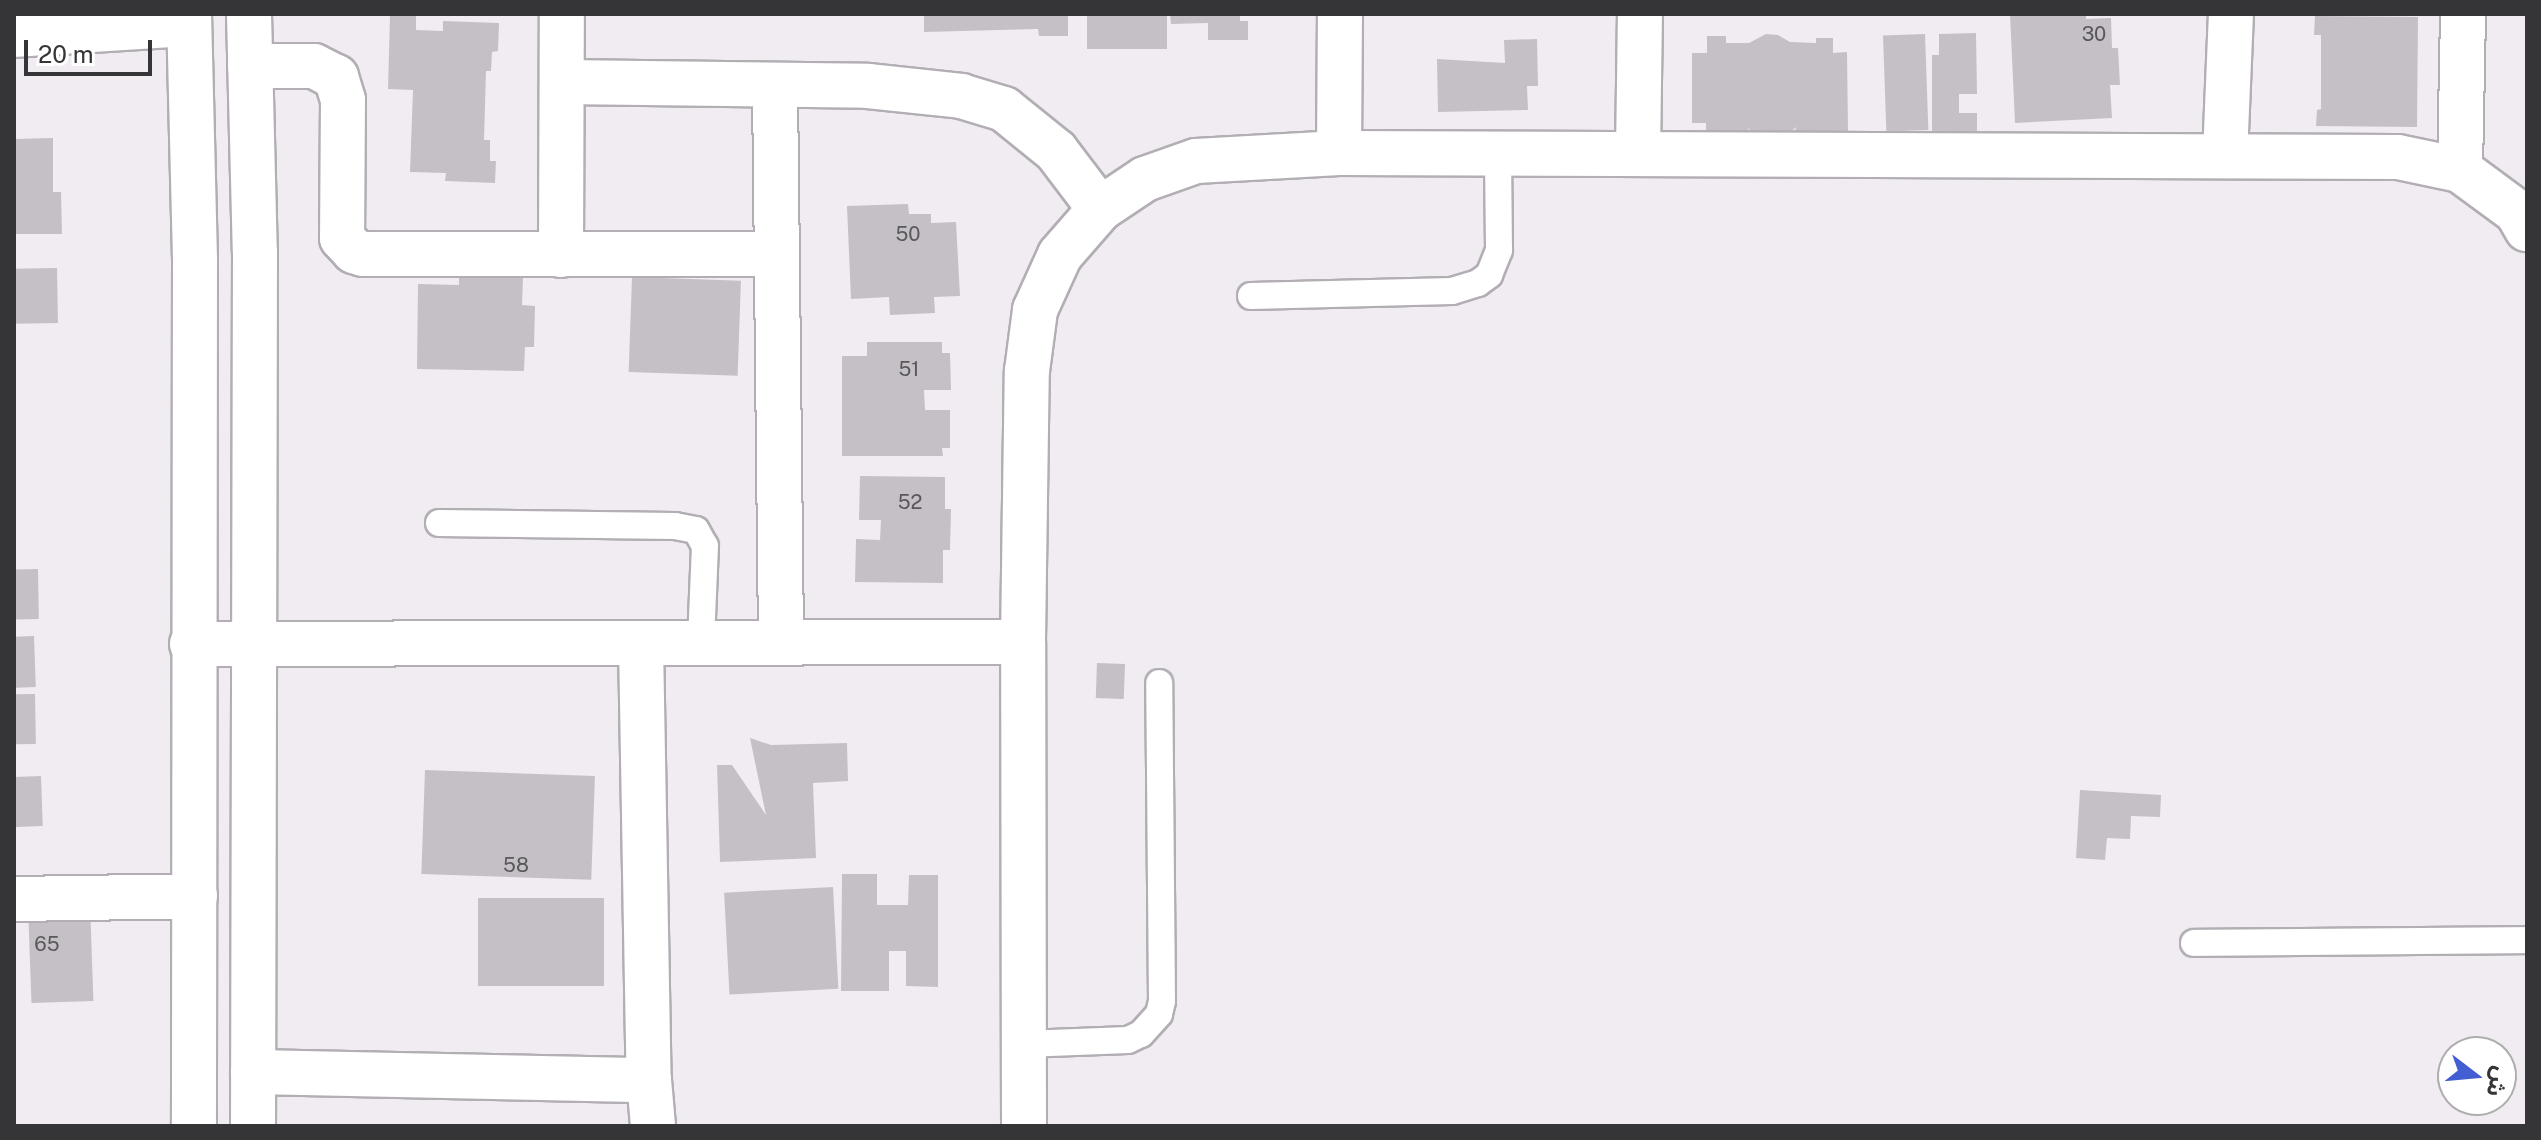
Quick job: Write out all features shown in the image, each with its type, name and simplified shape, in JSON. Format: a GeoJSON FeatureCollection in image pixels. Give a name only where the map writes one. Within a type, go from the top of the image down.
{"type":"FeatureCollection","features":[{"type":"Feature","properties":{"kind":"street"},"geometry":{"type":"LineString","coordinates":[[249,14],[255,252],[253,1126]]}},
{"type":"Feature","properties":{"kind":"street"},"geometry":{"type":"LineString","coordinates":[[561,255],[562,14]]}},
{"type":"Feature","properties":{"kind":"street"},"geometry":{"type":"LineString","coordinates":[[1339,153],[1340,14]]}},
{"type":"Feature","properties":{"kind":"street"},"geometry":{"type":"LineString","coordinates":[[1638,154],[1640,14]]}},
{"type":"Feature","properties":{"kind":"street"},"geometry":{"type":"LineString","coordinates":[[2225,156],[2231,14]]}},
{"type":"Feature","properties":{"kind":"street"},"geometry":{"type":"LineString","coordinates":[[2460,170],[2463,14]]}},
{"type":"Feature","properties":{"kind":"street"},"geometry":{"type":"LineString","coordinates":[[14,35],[189,19],[195,260],[192,644],[194,1126]]}},
{"type":"Feature","properties":{"kind":"street"},"geometry":{"type":"LineString","coordinates":[[250,66],[322,67],[340,84],[342,238],[354,251],[372,255],[777,254]]}},
{"type":"Feature","properties":{"kind":"street"},"geometry":{"type":"LineString","coordinates":[[562,82],[916,88],[961,96],[1004,109],[1056,151],[1100,209]]}},
{"type":"Feature","properties":{"kind":"street"},"geometry":{"type":"LineString","coordinates":[[775,85],[781,643]]}},
{"type":"Feature","properties":{"kind":"street"},"geometry":{"type":"LineString","coordinates":[[1024,1126],[1023,642],[1027,371],[1035,310],[1060,255],[1100,209],[1145,179],[1196,161],[1339,153],[2398,157],[2460,170],[2517,212],[2527,229]]}},
{"type":"Feature","properties":{"kind":"street"},"geometry":{"type":"LineString","coordinates":[[192,644],[1023,642]]}},
{"type":"Feature","properties":{"kind":"street"},"geometry":{"type":"LineString","coordinates":[[641,643],[649,1080],[653,1126]]}},
{"type":"Feature","properties":{"kind":"street"},"geometry":{"type":"LineString","coordinates":[[14,899],[195,896]]}},
{"type":"Feature","properties":{"kind":"street"},"geometry":{"type":"LineString","coordinates":[[253,1072],[649,1080]]}},
{"type":"Feature","properties":{"kind":"lane"},"geometry":{"type":"LineString","coordinates":[[1251,296],[1452,291],[1478,283],[1489,275],[1499,250],[1498,154]]}},
{"type":"Feature","properties":{"kind":"lane"},"geometry":{"type":"LineString","coordinates":[[439,523],[675,526],[696,530],[705,546],[701,643]]}},
{"type":"Feature","properties":{"kind":"lane"},"geometry":{"type":"LineString","coordinates":[[1024,1044],[1128,1040],[1141,1034],[1159,1014],[1162,1001],[1159,683]]}},
{"type":"Feature","properties":{"kind":"lane"},"geometry":{"type":"LineString","coordinates":[[2194,943],[2527,940]]}},
{"type":"Feature","properties":{"kind":"building"},"geometry":{"type":"Polygon","coordinates":[[[924,14],[1068,14],[1068,36],[1039,36],[1038,29],[924,32],[924,14]]]}},
{"type":"Feature","properties":{"kind":"building"},"geometry":{"type":"Polygon","coordinates":[[[1087,14],[1167,14],[1167,49],[1087,49],[1087,14]]]}},
{"type":"Feature","properties":{"kind":"building"},"geometry":{"type":"Polygon","coordinates":[[[1170,14],[1240,14],[1240,21],[1248,21],[1248,40],[1208,40],[1208,23],[1171,24],[1170,14]]]}},
{"type":"Feature","properties":{"kind":"building"},"geometry":{"type":"Polygon","coordinates":[[[2010,14],[2086,14],[2086,19],[2111,18],[2112,48],[2118,48],[2120,85],[2110,85],[2112,118],[2015,123],[2010,14]]]}},
{"type":"Feature","properties":{"kind":"building"},"geometry":{"type":"Polygon","coordinates":[[[390,15],[416,16],[416,30],[443,31],[443,21],[499,23],[498,51],[492,52],[491,71],[486,71],[484,140],[490,140],[490,161],[496,161],[495,183],[445,181],[446,173],[410,172],[413,90],[388,89],[390,15]]]}},
{"type":"Feature","properties":{"kind":"building"},"geometry":{"type":"Polygon","coordinates":[[[2315,16],[2418,17],[2417,127],[2316,126],[2317,110],[2321,109],[2321,35],[2314,35],[2315,16]]]}},
{"type":"Feature","properties":{"kind":"building"},"geometry":{"type":"Polygon","coordinates":[[[1976,33],[1977,94],[1959,94],[1959,113],[1977,113],[1977,137],[1932,137],[1932,55],[1939,55],[1939,34],[1976,33]]]}},
{"type":"Feature","properties":{"kind":"building"},"geometry":{"type":"Polygon","coordinates":[[[1766,34],[1778,35],[1790,42],[1816,43],[1816,38],[1833,38],[1833,53],[1847,52],[1848,132],[1795,132],[1796,127],[1786,137],[1758,138],[1748,128],[1749,135],[1706,136],[1706,123],[1692,123],[1692,53],[1707,53],[1707,36],[1726,36],[1726,43],[1749,43],[1766,34]]]}},
{"type":"Feature","properties":{"kind":"building"},"geometry":{"type":"Polygon","coordinates":[[[1925,34],[1928,130],[1886,131],[1883,35],[1925,34]]]}},
{"type":"Feature","properties":{"kind":"building"},"geometry":{"type":"Polygon","coordinates":[[[1537,39],[1538,86],[1527,86],[1528,110],[1438,112],[1437,59],[1505,63],[1504,40],[1537,39]]]}},
{"type":"Feature","properties":{"kind":"building"},"geometry":{"type":"Polygon","coordinates":[[[53,138],[53,192],[61,192],[62,234],[14,234],[14,139],[53,138]]]}},
{"type":"Feature","properties":{"kind":"building"},"geometry":{"type":"Polygon","coordinates":[[[908,204],[909,214],[931,214],[931,223],[956,222],[960,296],[934,297],[935,313],[890,315],[889,297],[851,299],[847,206],[908,204]]]}},
{"type":"Feature","properties":{"kind":"building"},"geometry":{"type":"Polygon","coordinates":[[[57,268],[58,323],[15,324],[14,269],[57,268]]]}},
{"type":"Feature","properties":{"kind":"building"},"geometry":{"type":"Polygon","coordinates":[[[490,269],[517,270],[516,277],[523,277],[522,305],[535,306],[534,347],[525,347],[524,371],[417,369],[418,284],[459,285],[459,276],[490,277],[490,269]]]}},
{"type":"Feature","properties":{"kind":"building"},"geometry":{"type":"Polygon","coordinates":[[[632,277],[741,281],[738,376],[629,372],[632,277]]]}},
{"type":"Feature","properties":{"kind":"building"},"geometry":{"type":"Polygon","coordinates":[[[867,342],[942,342],[942,353],[950,353],[951,390],[924,390],[925,410],[950,410],[950,448],[942,448],[943,456],[842,456],[842,356],[867,356],[867,342]]]}},
{"type":"Feature","properties":{"kind":"building"},"geometry":{"type":"Polygon","coordinates":[[[860,476],[945,477],[945,509],[951,509],[950,550],[943,550],[943,583],[855,582],[856,539],[880,540],[881,520],[859,520],[860,476]]]}},
{"type":"Feature","properties":{"kind":"building"},"geometry":{"type":"Polygon","coordinates":[[[14,569],[38,569],[39,619],[15,619],[14,569]]]}},
{"type":"Feature","properties":{"kind":"building"},"geometry":{"type":"Polygon","coordinates":[[[34,636],[36,687],[16,688],[14,637],[34,636]]]}},
{"type":"Feature","properties":{"kind":"building"},"geometry":{"type":"Polygon","coordinates":[[[1097,663],[1125,664],[1124,699],[1096,698],[1097,663]]]}},
{"type":"Feature","properties":{"kind":"building"},"geometry":{"type":"Polygon","coordinates":[[[14,694],[35,694],[36,744],[15,744],[14,694]]]}},
{"type":"Feature","properties":{"kind":"building"},"geometry":{"type":"Polygon","coordinates":[[[750,738],[771,745],[847,743],[848,781],[813,783],[816,858],[720,862],[717,765],[732,765],[766,815],[750,738]]]}},
{"type":"Feature","properties":{"kind":"building"},"geometry":{"type":"Polygon","coordinates":[[[425,770],[595,776],[591,880],[421,874],[425,770]]]}},
{"type":"Feature","properties":{"kind":"building"},"geometry":{"type":"Polygon","coordinates":[[[41,776],[43,826],[16,827],[14,777],[41,776]]]}},
{"type":"Feature","properties":{"kind":"building"},"geometry":{"type":"Polygon","coordinates":[[[2080,790],[2161,795],[2160,817],[2131,816],[2130,839],[2107,838],[2105,860],[2076,858],[2080,790]]]}},
{"type":"Feature","properties":{"kind":"building"},"geometry":{"type":"Polygon","coordinates":[[[842,874],[877,874],[877,905],[908,905],[909,875],[938,875],[938,987],[906,986],[906,951],[889,951],[889,991],[841,991],[842,874]]]}},
{"type":"Feature","properties":{"kind":"building"},"geometry":{"type":"Polygon","coordinates":[[[833,887],[838,989],[729,995],[724,893],[833,887]]]}},
{"type":"Feature","properties":{"kind":"building"},"geometry":{"type":"Polygon","coordinates":[[[478,898],[604,898],[604,986],[478,986],[478,898]]]}},
{"type":"Feature","properties":{"kind":"building"},"geometry":{"type":"Polygon","coordinates":[[[90,903],[93,1001],[31,1003],[28,905],[90,903]]]}}]}
